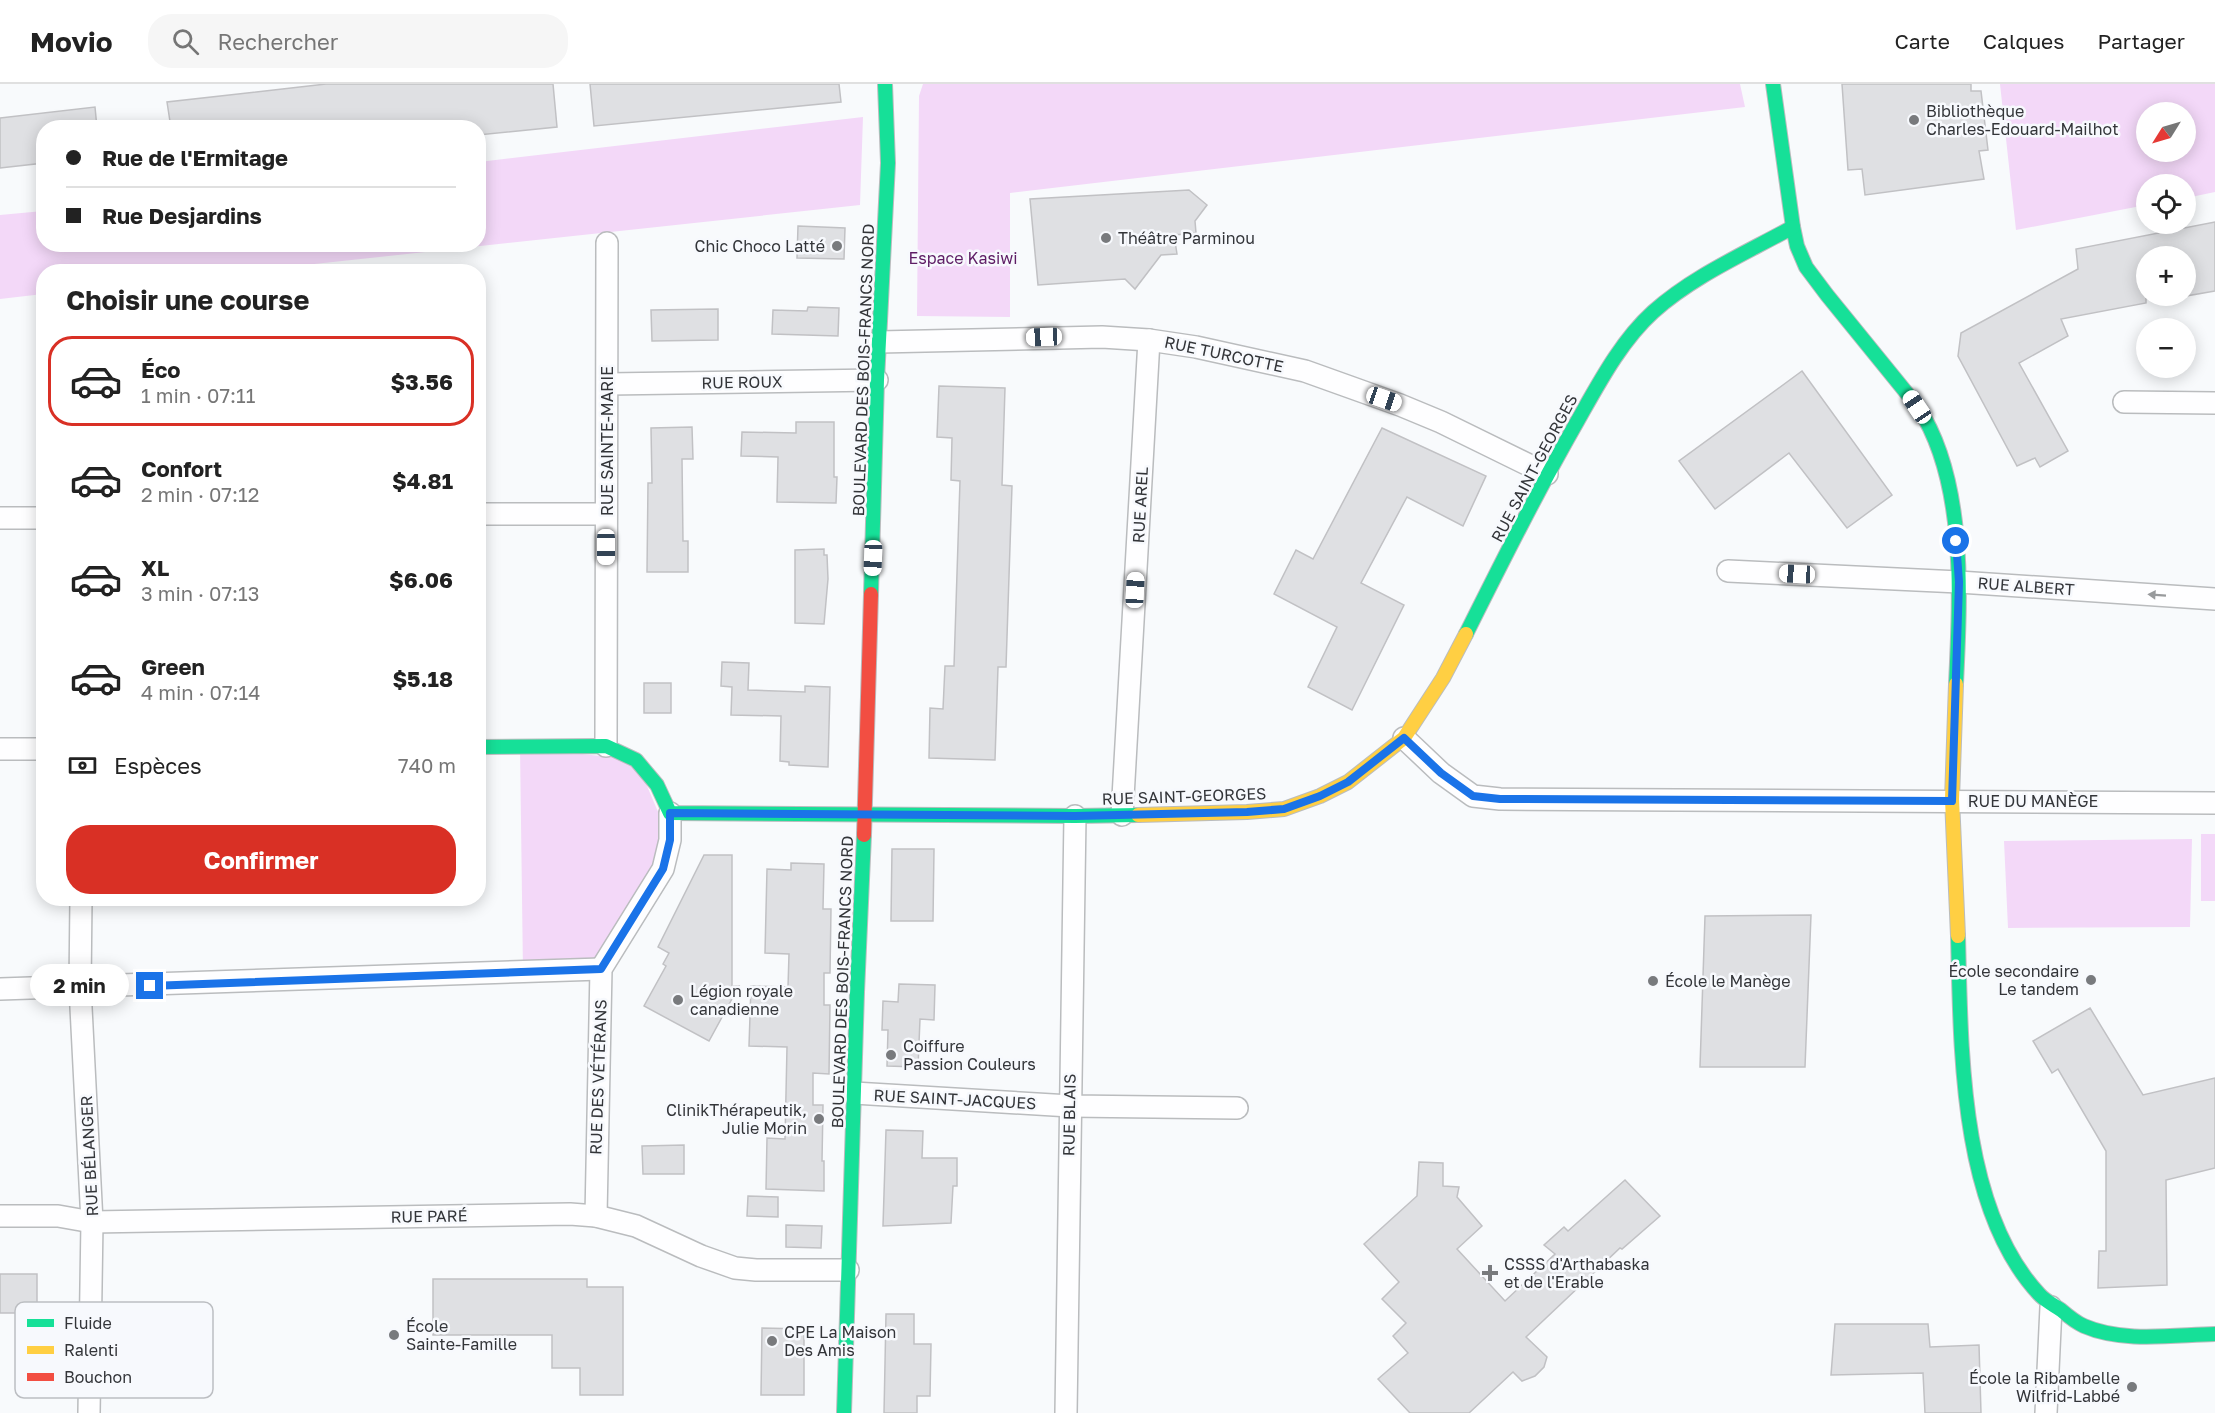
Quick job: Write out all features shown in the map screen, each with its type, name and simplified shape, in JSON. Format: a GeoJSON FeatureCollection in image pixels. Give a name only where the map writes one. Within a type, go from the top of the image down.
{"type":"FeatureCollection","features":[{"type":"Feature","properties":{"kind":"street"},"geometry":{"type":"LineString","coordinates":[[1773,84],[1793,227],[1797,246],[1806,267],[1873,349],[1925,419],[1937,448],[1952,500],[1959,582],[1952,801],[1963,1053],[1974,1150],[1992,1218],[2022,1275],[2052,1307],[2084,1327],[2116,1334],[2215,1334]]}},
{"type":"Feature","properties":{"kind":"street","name":"BOULEVARD DES BOIS-FRANCS NORD"},"geometry":{"type":"LineString","coordinates":[[844,1413],[865,815],[877,380],[888,164],[887,86]]}},
{"type":"Feature","properties":{"kind":"street","name":"RUE SAINT-GEORGES"},"geometry":{"type":"LineString","coordinates":[[670,813],[1075,816],[1247,812],[1284,809],[1320,796],[1348,782],[1404,738],[1443,678],[1547,474],[1607,369],[1628,341],[1652,313],[1684,288],[1793,227]]}},
{"type":"Feature","properties":{"kind":"street","name":"RUE SAINTE-MARIE"},"geometry":{"type":"LineString","coordinates":[[606,746],[607,243]]}},
{"type":"Feature","properties":{"kind":"street","name":"RUE TURCOTTE"},"geometry":{"type":"LineString","coordinates":[[879,342],[1064,337],[1149,340],[1196,347],[1305,371],[1400,405],[1547,474]]}},
{"type":"Feature","properties":{"kind":"street","name":"RUE AREL"},"geometry":{"type":"LineString","coordinates":[[1122,815],[1149,340]]}},
{"type":"Feature","properties":{"kind":"street","name":"RUE ROUX"},"geometry":{"type":"LineString","coordinates":[[608,384],[877,380]]}},
{"type":"Feature","properties":{"kind":"street"},"geometry":{"type":"LineString","coordinates":[[2124,402],[2215,403]]}},
{"type":"Feature","properties":{"kind":"street"},"geometry":{"type":"LineString","coordinates":[[486,514],[606,514]]}},
{"type":"Feature","properties":{"kind":"street"},"geometry":{"type":"LineString","coordinates":[[0,518],[36,518]]}},
{"type":"Feature","properties":{"kind":"street","name":"RUE ALBERT"},"geometry":{"type":"LineString","coordinates":[[1728,571],[1959,582],[2215,599]]}},
{"type":"Feature","properties":{"kind":"street","name":"RUE DU MANÈGE"},"geometry":{"type":"LineString","coordinates":[[1404,738],[1441,773],[1473,796],[1482,797],[2215,803]]}},
{"type":"Feature","properties":{"kind":"street"},"geometry":{"type":"LineString","coordinates":[[0,989],[601,969],[663,869],[670,840],[670,813],[657,785],[636,760],[606,746],[486,747]]}},
{"type":"Feature","properties":{"kind":"street"},"geometry":{"type":"LineString","coordinates":[[0,749],[36,748]]}},
{"type":"Feature","properties":{"kind":"street","name":"RUE BLAIS"},"geometry":{"type":"LineString","coordinates":[[1066,1413],[1075,816]]}},
{"type":"Feature","properties":{"kind":"street","name":"RUE BÉLANGER"},"geometry":{"type":"LineString","coordinates":[[81,906],[80,988],[92,1222],[91,1302]]}},
{"type":"Feature","properties":{"kind":"street","name":"RUE DES VÉTÉRANS"},"geometry":{"type":"LineString","coordinates":[[596,1216],[601,969]]}},
{"type":"Feature","properties":{"kind":"street","name":"RUE SAINT-JACQUES"},"geometry":{"type":"LineString","coordinates":[[854,1093],[1070,1106],[1237,1108]]}},
{"type":"Feature","properties":{"kind":"street","name":"RUE PARÉ"},"geometry":{"type":"LineString","coordinates":[[0,1216],[58,1216],[92,1222],[570,1214],[596,1216],[636,1226],[701,1256],[735,1268],[848,1270]]}},
{"type":"Feature","properties":{"kind":"street"},"geometry":{"type":"LineString","coordinates":[[2046,1413],[2052,1307]]}},
{"type":"Feature","properties":{"kind":"street","name":"RUE BÉLANGER"},"geometry":{"type":"LineString","coordinates":[[89,1398],[89,1413]]}},
{"type":"Feature","properties":{"kind":"green space","name":"Espace Kasiwi"},"geometry":{"type":"Polygon","coordinates":[[[923,84],[1740,84],[1745,107],[1010,193],[1010,317],[917,316],[919,96],[923,84]]]}},
{"type":"Feature","properties":{"kind":"green space"},"geometry":{"type":"Polygon","coordinates":[[[2000,84],[2215,84],[2215,192],[2196,196],[2196,174],[2136,174],[2136,207],[2016,230],[2000,84]]]}},
{"type":"Feature","properties":{"kind":"green space"},"geometry":{"type":"Polygon","coordinates":[[[863,117],[860,205],[486,245],[486,161],[863,117]]]}},
{"type":"Feature","properties":{"kind":"green space"},"geometry":{"type":"Polygon","coordinates":[[[36,212],[36,252],[426,252],[315,264],[36,264],[36,295],[0,299],[0,215],[36,212]]]}},
{"type":"Feature","properties":{"kind":"green space"},"geometry":{"type":"Polygon","coordinates":[[[520,747],[636,760],[670,840],[601,969],[523,972],[520,747]]]}},
{"type":"Feature","properties":{"kind":"green space"},"geometry":{"type":"Polygon","coordinates":[[[2201,834],[2215,834],[2215,901],[2201,901],[2201,834]]]}},
{"type":"Feature","properties":{"kind":"green space"},"geometry":{"type":"Polygon","coordinates":[[[2192,839],[2190,927],[2008,928],[2004,841],[2192,839]]]}},
{"type":"Feature","properties":{"kind":"building"},"geometry":{"type":"Polygon","coordinates":[[[326,84],[553,84],[557,127],[486,134],[486,120],[170,120],[167,102],[326,84]]]}},
{"type":"Feature","properties":{"kind":"building"},"geometry":{"type":"Polygon","coordinates":[[[590,84],[839,84],[841,102],[594,126],[590,84]]]}},
{"type":"Feature","properties":{"kind":"building","name":"Bibliothèque Charles-Edouard-Mailhot"},"geometry":{"type":"Polygon","coordinates":[[[1842,84],[1971,84],[1971,91],[1981,91],[1988,150],[1979,151],[1984,179],[1865,195],[1862,169],[1848,170],[1842,84]]]}},
{"type":"Feature","properties":{"kind":"building"},"geometry":{"type":"Polygon","coordinates":[[[95,107],[96,120],[36,120],[36,164],[0,168],[0,118],[95,107]]]}},
{"type":"Feature","properties":{"kind":"building","name":"Théâtre Parminou"},"geometry":{"type":"Polygon","coordinates":[[[1189,190],[1207,205],[1195,221],[1196,233],[1174,235],[1177,254],[1161,255],[1135,289],[1125,279],[1038,285],[1030,199],[1189,190]]]}},
{"type":"Feature","properties":{"kind":"building"},"geometry":{"type":"Polygon","coordinates":[[[2215,222],[2215,291],[2196,294],[2196,246],[2136,246],[2136,305],[2061,319],[2068,336],[2019,363],[2068,451],[2040,467],[2035,458],[2017,466],[1958,356],[1961,333],[2078,269],[2076,249],[2153,234],[2196,234],[2196,226],[2215,222]]]}},
{"type":"Feature","properties":{"kind":"building"},"geometry":{"type":"Polygon","coordinates":[[[798,226],[845,228],[844,259],[797,258],[798,226]]]}},
{"type":"Feature","properties":{"kind":"building"},"geometry":{"type":"Polygon","coordinates":[[[808,307],[839,308],[838,336],[772,334],[773,310],[807,311],[808,307]]]}},
{"type":"Feature","properties":{"kind":"building"},"geometry":{"type":"Polygon","coordinates":[[[718,309],[718,340],[652,341],[651,310],[718,309]]]}},
{"type":"Feature","properties":{"kind":"building"},"geometry":{"type":"Polygon","coordinates":[[[1802,371],[1892,495],[1847,528],[1789,453],[1715,509],[1679,461],[1802,371]]]}},
{"type":"Feature","properties":{"kind":"building"},"geometry":{"type":"Polygon","coordinates":[[[939,386],[1005,388],[1002,485],[1012,486],[1006,667],[998,667],[995,760],[929,758],[930,708],[943,709],[945,666],[954,666],[960,481],[951,480],[952,438],[937,437],[939,386]]]}},
{"type":"Feature","properties":{"kind":"building"},"geometry":{"type":"Polygon","coordinates":[[[796,422],[834,422],[836,503],[777,502],[778,457],[741,456],[742,432],[796,433],[796,422]]]}},
{"type":"Feature","properties":{"kind":"building"},"geometry":{"type":"Polygon","coordinates":[[[692,427],[693,459],[682,459],[683,541],[688,541],[688,572],[647,572],[648,483],[652,483],[651,428],[692,427]]]}},
{"type":"Feature","properties":{"kind":"building"},"geometry":{"type":"Polygon","coordinates":[[[1382,428],[1486,476],[1463,526],[1407,497],[1361,583],[1404,605],[1352,710],[1308,687],[1337,627],[1274,594],[1296,550],[1313,559],[1382,428]]]}},
{"type":"Feature","properties":{"kind":"building"},"geometry":{"type":"Polygon","coordinates":[[[824,549],[824,555],[827,555],[828,579],[824,624],[795,623],[795,550],[824,549]]]}},
{"type":"Feature","properties":{"kind":"building"},"geometry":{"type":"Polygon","coordinates":[[[722,662],[749,663],[748,690],[805,692],[805,686],[830,687],[828,767],[789,765],[789,762],[780,761],[781,716],[731,715],[732,687],[721,686],[722,662]]]}},
{"type":"Feature","properties":{"kind":"building"},"geometry":{"type":"Polygon","coordinates":[[[644,683],[671,683],[671,713],[644,713],[644,683]]]}},
{"type":"Feature","properties":{"kind":"building"},"geometry":{"type":"Polygon","coordinates":[[[892,849],[934,849],[933,921],[891,921],[892,849]]]}},
{"type":"Feature","properties":{"kind":"building"},"geometry":{"type":"Polygon","coordinates":[[[704,855],[732,855],[732,986],[739,986],[709,1041],[644,1006],[666,966],[663,964],[669,953],[658,947],[704,855]]]}},
{"type":"Feature","properties":{"kind":"building"},"geometry":{"type":"Polygon","coordinates":[[[791,863],[824,864],[823,909],[831,909],[830,973],[824,973],[824,1005],[830,1005],[829,1074],[813,1073],[813,1105],[823,1105],[824,1191],[766,1189],[767,1138],[785,1139],[787,1047],[749,1046],[751,986],[788,987],[789,954],[765,953],[767,869],[791,870],[791,863]]]}},
{"type":"Feature","properties":{"kind":"building"},"geometry":{"type":"Polygon","coordinates":[[[1811,915],[1805,1067],[1700,1067],[1705,916],[1811,915]]]}},
{"type":"Feature","properties":{"kind":"building"},"geometry":{"type":"Polygon","coordinates":[[[899,984],[935,985],[934,1020],[920,1019],[918,1067],[887,1066],[888,1030],[882,1030],[883,1001],[898,1002],[899,984]]]}},
{"type":"Feature","properties":{"kind":"building","name":"École secondaire Le tandem"},"geometry":{"type":"Polygon","coordinates":[[[2090,1008],[2143,1095],[2215,1078],[2215,1168],[2166,1180],[2167,1285],[2098,1288],[2099,1251],[2106,1251],[2106,1151],[2058,1069],[2052,1073],[2033,1041],[2090,1008]]]}},
{"type":"Feature","properties":{"kind":"building"},"geometry":{"type":"Polygon","coordinates":[[[886,1130],[923,1131],[922,1158],[957,1158],[957,1186],[953,1186],[951,1223],[883,1226],[886,1130]]]}},
{"type":"Feature","properties":{"kind":"building"},"geometry":{"type":"Polygon","coordinates":[[[684,1145],[684,1174],[643,1174],[642,1146],[684,1145]]]}},
{"type":"Feature","properties":{"kind":"building"},"geometry":{"type":"Polygon","coordinates":[[[1419,1162],[1443,1163],[1443,1186],[1459,1187],[1457,1197],[1482,1226],[1457,1249],[1505,1301],[1555,1254],[1544,1245],[1564,1227],[1568,1231],[1625,1180],[1660,1216],[1622,1249],[1620,1248],[1526,1337],[1547,1357],[1544,1367],[1535,1376],[1522,1381],[1513,1372],[1469,1413],[1410,1413],[1378,1379],[1408,1353],[1393,1336],[1406,1323],[1382,1299],[1399,1282],[1364,1244],[1417,1196],[1419,1162]]]}},
{"type":"Feature","properties":{"kind":"building"},"geometry":{"type":"Polygon","coordinates":[[[748,1196],[778,1197],[778,1217],[747,1216],[748,1196]]]}},
{"type":"Feature","properties":{"kind":"building"},"geometry":{"type":"Polygon","coordinates":[[[786,1225],[822,1226],[821,1248],[786,1247],[786,1225]]]}},
{"type":"Feature","properties":{"kind":"building"},"geometry":{"type":"Polygon","coordinates":[[[0,1274],[37,1274],[37,1302],[15,1302],[15,1313],[0,1313],[0,1274]]]}},
{"type":"Feature","properties":{"kind":"building"},"geometry":{"type":"Polygon","coordinates":[[[433,1279],[587,1279],[587,1287],[623,1287],[623,1395],[580,1395],[580,1368],[552,1368],[552,1335],[433,1335],[433,1279]]]}},
{"type":"Feature","properties":{"kind":"building"},"geometry":{"type":"Polygon","coordinates":[[[886,1314],[914,1314],[914,1344],[931,1344],[930,1396],[917,1396],[917,1413],[884,1413],[886,1314]]]}},
{"type":"Feature","properties":{"kind":"building"},"geometry":{"type":"Polygon","coordinates":[[[1835,1324],[1928,1324],[1930,1347],[1979,1345],[1981,1413],[1925,1413],[1923,1373],[1831,1375],[1835,1324]]]}},
{"type":"Feature","properties":{"kind":"building"},"geometry":{"type":"Polygon","coordinates":[[[762,1328],[804,1329],[804,1395],[761,1395],[762,1328]]]}},
{"type":"Feature","properties":{"kind":"traffic: fast"},"geometry":{"type":"LineString","coordinates":[[871,594],[877,380],[888,163],[885,84]]}},
{"type":"Feature","properties":{"kind":"traffic: fast"},"geometry":{"type":"LineString","coordinates":[[1773,84],[1793,227],[1797,246],[1806,267],[1918,407],[1934,437],[1945,470],[1953,505],[1959,578],[1956,684]]}},
{"type":"Feature","properties":{"kind":"traffic: fast"},"geometry":{"type":"LineString","coordinates":[[1466,634],[1563,446],[1603,377],[1641,323],[1685,287],[1793,227]]}},
{"type":"Feature","properties":{"kind":"traffic: fast"},"geometry":{"type":"LineString","coordinates":[[486,747],[606,746],[636,760],[657,785],[670,813],[1138,815]]}},
{"type":"Feature","properties":{"kind":"traffic: fast"},"geometry":{"type":"LineString","coordinates":[[844,1413],[864,835]]}},
{"type":"Feature","properties":{"kind":"traffic: fast"},"geometry":{"type":"LineString","coordinates":[[1958,936],[1964,1075],[1970,1124],[1979,1172],[1993,1217],[2013,1258],[2041,1296],[2084,1326],[2115,1335],[2215,1334]]}},
{"type":"Feature","properties":{"kind":"traffic: slow"},"geometry":{"type":"LineString","coordinates":[[1138,815],[1284,809],[1320,796],[1348,782],[1404,738],[1443,678],[1466,634]]}},
{"type":"Feature","properties":{"kind":"traffic: slow"},"geometry":{"type":"LineString","coordinates":[[1956,684],[1952,799],[1958,936]]}},
{"type":"Feature","properties":{"kind":"traffic: jam"},"geometry":{"type":"LineString","coordinates":[[864,835],[871,594]]}},
{"type":"Feature","properties":{"kind":"place","name":"Bibliothèque Charles-Edouard-Mailhot"},"geometry":{"type":"Point","coordinates":[1914,120]}},
{"type":"Feature","properties":{"kind":"place","name":"Théâtre Parminou"},"geometry":{"type":"Point","coordinates":[1106,238]}},
{"type":"Feature","properties":{"kind":"place","name":"Chic Choco Latté"},"geometry":{"type":"Point","coordinates":[837,246]}},
{"type":"Feature","properties":{"kind":"place","name":"École secondaire Le tandem"},"geometry":{"type":"Point","coordinates":[2091,980]}},
{"type":"Feature","properties":{"kind":"place","name":"École le Manège"},"geometry":{"type":"Point","coordinates":[1653,981]}},
{"type":"Feature","properties":{"kind":"place","name":"Légion royale canadienne"},"geometry":{"type":"Point","coordinates":[678,1000]}},
{"type":"Feature","properties":{"kind":"place","name":"Coiffure Passion Couleurs"},"geometry":{"type":"Point","coordinates":[891,1055]}},
{"type":"Feature","properties":{"kind":"place","name":"ClinikThérapeutik, Julie Morin"},"geometry":{"type":"Point","coordinates":[819,1119]}},
{"type":"Feature","properties":{"kind":"place","name":"CSSS d'Arthabaska et de l'Erable"},"geometry":{"type":"Point","coordinates":[1490,1273]}},
{"type":"Feature","properties":{"kind":"place","name":"École Sainte-Famille"},"geometry":{"type":"Point","coordinates":[394,1335]}},
{"type":"Feature","properties":{"kind":"place","name":"CPE La Maison Des Amis"},"geometry":{"type":"Point","coordinates":[772,1341]}},
{"type":"Feature","properties":{"kind":"place","name":"École la Ribambelle Wilfrid-Labbé"},"geometry":{"type":"Point","coordinates":[2132,1387]}},
{"type":"Feature","properties":{"kind":"route"},"geometry":{"type":"LineString","coordinates":[[150,986],[601,969],[663,869],[670,840],[670,813],[1075,816],[1284,809],[1320,796],[1348,782],[1404,738],[1441,773],[1473,796],[1500,799],[1952,801],[1959,582],[1956,541]]}}]}
